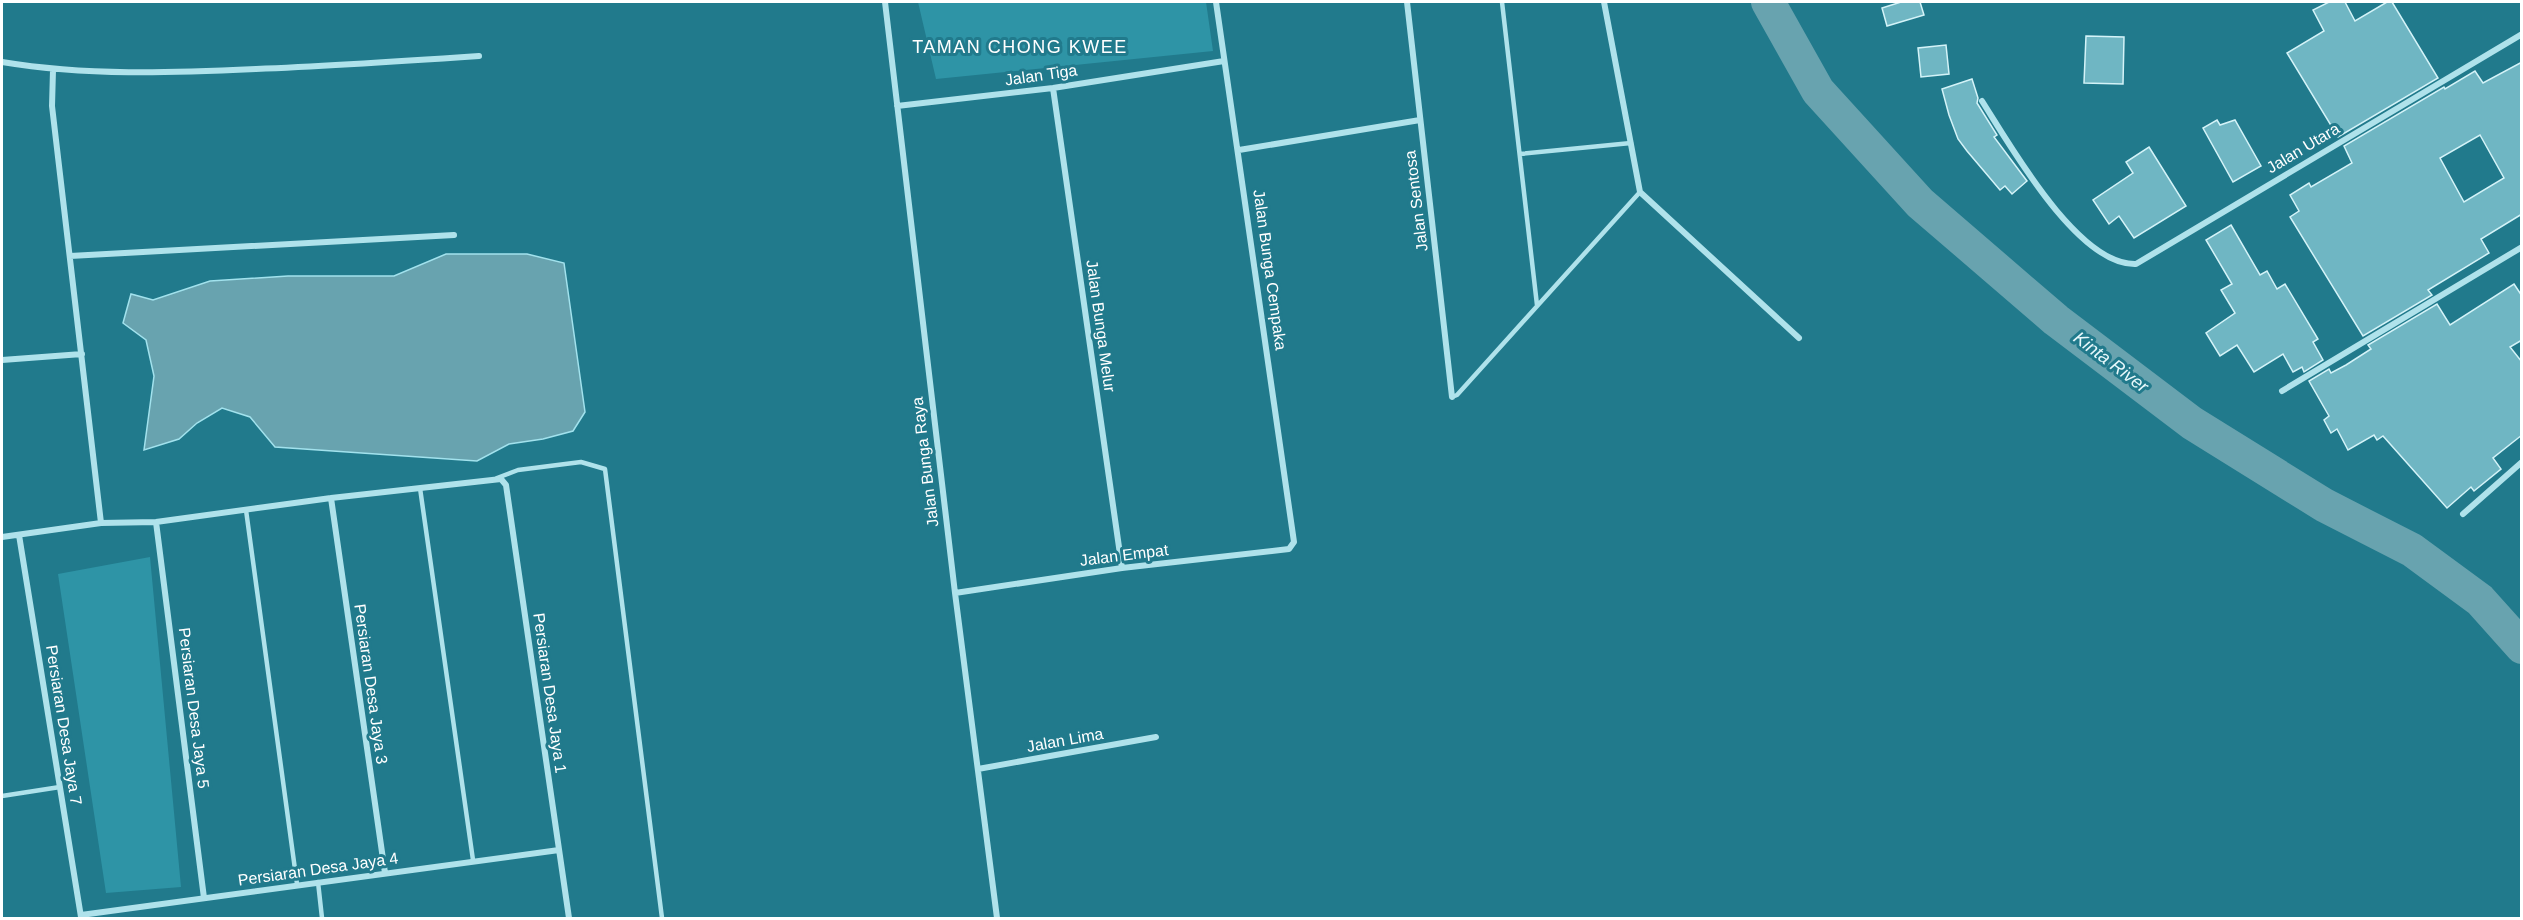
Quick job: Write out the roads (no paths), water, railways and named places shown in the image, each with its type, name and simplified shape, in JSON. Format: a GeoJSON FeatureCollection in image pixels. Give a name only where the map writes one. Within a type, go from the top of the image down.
{"type":"FeatureCollection","features":[{"type":"Feature","properties":{"kind":"street","name":"Jalan Bunga Raya"},"geometry":{"type":"LineString","coordinates":[[885,2],[954,593],[997,918]]}},
{"type":"Feature","properties":{"kind":"street","name":"Jalan Bunga Cempaka"},"geometry":{"type":"LineString","coordinates":[[1216,2],[1294,542]]}},
{"type":"Feature","properties":{"kind":"street","name":"Jalan Sentosa"},"geometry":{"type":"LineString","coordinates":[[1407,2],[1452,397]]}},
{"type":"Feature","properties":{"kind":"street"},"geometry":{"type":"LineString","coordinates":[[1604,2],[1640,192],[1799,338]]}},
{"type":"Feature","properties":{"kind":"street","name":"Jalan Utara"},"geometry":{"type":"LineString","coordinates":[[1982,101],[2046,201],[2063,219],[2097,248],[2119,262],[2136,264],[2522,34]]}},
{"type":"Feature","properties":{"kind":"street"},"geometry":{"type":"LineString","coordinates":[[2,62],[53,70],[152,73],[363,64],[479,56]]}},
{"type":"Feature","properties":{"kind":"street","name":"Jalan Tiga"},"geometry":{"type":"LineString","coordinates":[[897,106],[1053,88],[1224,61]]}},
{"type":"Feature","properties":{"kind":"street"},"geometry":{"type":"LineString","coordinates":[[53,70],[52,106],[101,523]]}},
{"type":"Feature","properties":{"kind":"street","name":"Jalan Bunga Melur"},"geometry":{"type":"LineString","coordinates":[[1053,88],[1122,568]]}},
{"type":"Feature","properties":{"kind":"street"},"geometry":{"type":"LineString","coordinates":[[1239,150],[1420,120]]}},
{"type":"Feature","properties":{"kind":"street"},"geometry":{"type":"LineString","coordinates":[[70,256],[454,234]]}},
{"type":"Feature","properties":{"kind":"street"},"geometry":{"type":"LineString","coordinates":[[2282,391],[2522,247]]}},
{"type":"Feature","properties":{"kind":"street"},"geometry":{"type":"LineString","coordinates":[[2,360],[82,354]]}},
{"type":"Feature","properties":{"kind":"street"},"geometry":{"type":"LineString","coordinates":[[2463,514],[2521,463]]}},
{"type":"Feature","properties":{"kind":"street"},"geometry":{"type":"LineString","coordinates":[[2,537],[101,523],[156,522],[496,478]]}},
{"type":"Feature","properties":{"kind":"street","name":"Persiaran Desa Jaya 1"},"geometry":{"type":"LineString","coordinates":[[496,478],[506,485],[568,918]]}},
{"type":"Feature","properties":{"kind":"street","name":"Persiaran Desa Jaya 3"},"geometry":{"type":"LineString","coordinates":[[331,498],[385,873]]}},
{"type":"Feature","properties":{"kind":"street","name":"Persiaran Desa Jaya 5"},"geometry":{"type":"LineString","coordinates":[[156,522],[204,898]]}},
{"type":"Feature","properties":{"kind":"street","name":"Persiaran Desa Jaya 7"},"geometry":{"type":"LineString","coordinates":[[19,535],[81,917]]}},
{"type":"Feature","properties":{"kind":"street","name":"Jalan Empat"},"geometry":{"type":"LineString","coordinates":[[954,593],[1122,568],[1289,549],[1294,542]]}},
{"type":"Feature","properties":{"kind":"street","name":"Jalan Lima"},"geometry":{"type":"LineString","coordinates":[[978,769],[1156,737]]}},
{"type":"Feature","properties":{"kind":"street","name":"Persiaran Desa Jaya 4"},"geometry":{"type":"LineString","coordinates":[[81,917],[297,884],[559,849]]}},
{"type":"Feature","properties":{"kind":"lane"},"geometry":{"type":"LineString","coordinates":[[1502,2],[1537,305]]}},
{"type":"Feature","properties":{"kind":"lane"},"geometry":{"type":"LineString","coordinates":[[1520,154],[1631,143]]}},
{"type":"Feature","properties":{"kind":"lane"},"geometry":{"type":"LineString","coordinates":[[1452,397],[1457,395],[1640,192]]}},
{"type":"Feature","properties":{"kind":"lane"},"geometry":{"type":"LineString","coordinates":[[496,478],[518,470],[581,462],[605,469],[662,918]]}},
{"type":"Feature","properties":{"kind":"lane"},"geometry":{"type":"LineString","coordinates":[[420,488],[473,860]]}},
{"type":"Feature","properties":{"kind":"lane"},"geometry":{"type":"LineString","coordinates":[[246,510],[297,884]]}},
{"type":"Feature","properties":{"kind":"lane"},"geometry":{"type":"LineString","coordinates":[[2,796],[60,787]]}},
{"type":"Feature","properties":{"kind":"lane"},"geometry":{"type":"LineString","coordinates":[[318,882],[322,918]]}},
{"type":"Feature","properties":{"kind":"waterway","name":"Kinta River"},"geometry":{"type":"LineString","coordinates":[[1768,2],[1818,91],[1920,203],[2056,320],[2192,423],[2324,505],[2412,550],[2480,600],[2522,647]]}},
{"type":"Feature","properties":{"kind":"district","name":"TAMAN CHONG KWEE"},"geometry":{"type":"Point","coordinates":[1020,47]}}]}
